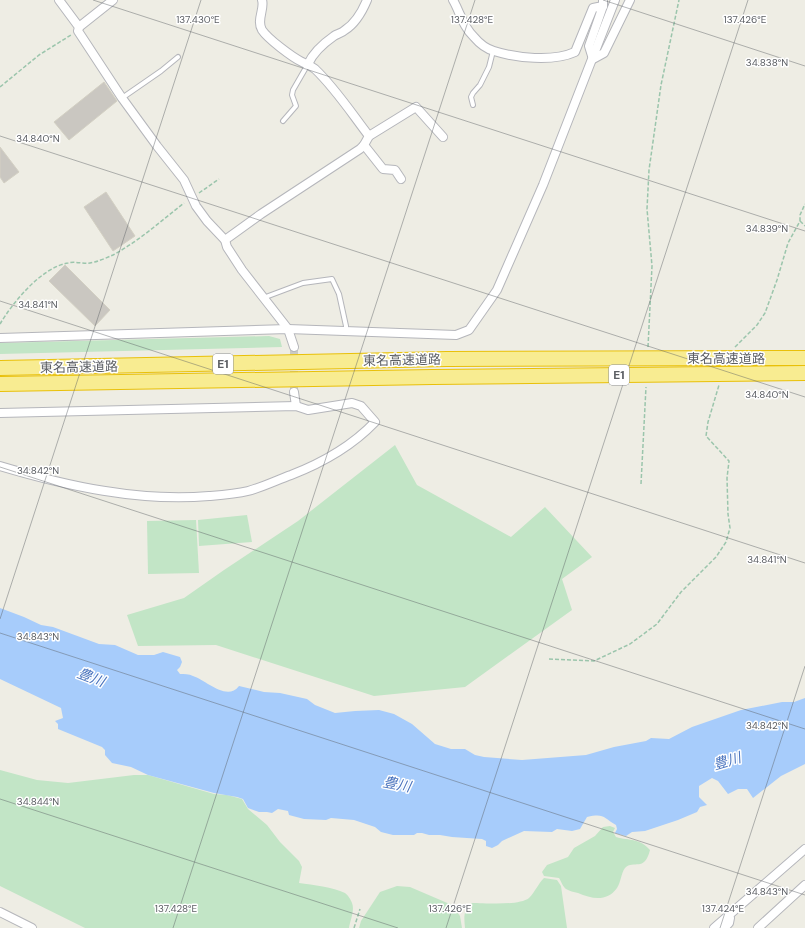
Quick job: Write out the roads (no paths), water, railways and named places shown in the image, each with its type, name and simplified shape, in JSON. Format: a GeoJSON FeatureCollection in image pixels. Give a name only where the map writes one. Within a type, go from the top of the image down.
{"type":"FeatureCollection","features":[{"type":"Feature","properties":{"kind":"highway","name":"東名高速道路"},"geometry":{"type":"LineString","coordinates":[[0,368],[447,359],[805,358]]}},
{"type":"Feature","properties":{"kind":"highway","name":"東名高速道路"},"geometry":{"type":"LineString","coordinates":[[0,384],[805,373]]}},
{"type":"Feature","properties":{"kind":"street"},"geometry":{"type":"LineString","coordinates":[[59,0],[122,98],[184,180],[196,206],[224,240],[242,270],[288,329],[294,347]]}},
{"type":"Feature","properties":{"kind":"street"},"geometry":{"type":"LineString","coordinates":[[79,29],[113,0]]}},
{"type":"Feature","properties":{"kind":"street"},"geometry":{"type":"LineString","coordinates":[[262,0],[263,4],[260,23],[261,29],[272,40],[302,62],[315,69],[369,136]]}},
{"type":"Feature","properties":{"kind":"street"},"geometry":{"type":"LineString","coordinates":[[308,64],[323,45],[334,36],[345,30],[356,20],[364,9],[367,0]]}},
{"type":"Feature","properties":{"kind":"street"},"geometry":{"type":"LineString","coordinates":[[453,0],[465,26],[472,36],[480,43],[493,51],[523,57],[539,58],[568,56],[575,52],[593,8],[603,3]]}},
{"type":"Feature","properties":{"kind":"street"},"geometry":{"type":"LineString","coordinates":[[0,338],[288,329],[456,335],[469,330],[497,290],[543,185],[593,60],[615,0]]}},
{"type":"Feature","properties":{"kind":"street"},"geometry":{"type":"LineString","coordinates":[[593,60],[604,53],[630,0]]}},
{"type":"Feature","properties":{"kind":"street"},"geometry":{"type":"LineString","coordinates":[[593,60],[589,46],[603,3]]}},
{"type":"Feature","properties":{"kind":"street"},"geometry":{"type":"LineString","coordinates":[[224,240],[306,184],[339,164],[364,145],[369,136],[416,107],[443,137]]}},
{"type":"Feature","properties":{"kind":"street"},"geometry":{"type":"LineString","coordinates":[[364,145],[383,169],[395,170],[401,179]]}},
{"type":"Feature","properties":{"kind":"street"},"geometry":{"type":"LineString","coordinates":[[294,392],[296,406]]}},
{"type":"Feature","properties":{"kind":"street"},"geometry":{"type":"LineString","coordinates":[[0,413],[296,406],[308,410],[352,403],[361,406],[375,422],[365,433],[348,446],[311,467],[248,491],[224,495],[187,498],[145,496],[99,490],[26,474],[0,466]]}},
{"type":"Feature","properties":{"kind":"street"},"geometry":{"type":"LineString","coordinates":[[714,928],[804,850]]}},
{"type":"Feature","properties":{"kind":"street"},"geometry":{"type":"LineString","coordinates":[[758,928],[805,885]]}},
{"type":"Feature","properties":{"kind":"street"},"geometry":{"type":"LineString","coordinates":[[0,912],[32,928]]}},
{"type":"Feature","properties":{"kind":"street"},"geometry":{"type":"LineString","coordinates":[[724,928],[729,923],[730,918],[728,915]]}},
{"type":"Feature","properties":{"kind":"lane"},"geometry":{"type":"LineString","coordinates":[[473,105],[471,97],[480,85],[486,73],[493,51]]}},
{"type":"Feature","properties":{"kind":"lane"},"geometry":{"type":"LineString","coordinates":[[122,98],[161,71],[178,57]]}},
{"type":"Feature","properties":{"kind":"lane"},"geometry":{"type":"LineString","coordinates":[[283,121],[296,106],[292,94],[293,90],[308,64]]}},
{"type":"Feature","properties":{"kind":"lane"},"geometry":{"type":"LineString","coordinates":[[263,298],[303,283],[332,279],[339,294],[346,331]]}},
{"type":"Feature","properties":{"kind":"water","name":"豊川"},"geometry":{"type":"Polygon","coordinates":[[[0,608],[41,625],[53,627],[99,644],[115,645],[138,655],[154,655],[163,652],[180,657],[182,662],[177,670],[180,674],[191,675],[223,691],[229,692],[239,686],[307,699],[315,705],[335,713],[379,710],[394,714],[412,724],[435,744],[451,749],[465,749],[475,755],[484,757],[522,760],[586,755],[614,747],[646,741],[651,738],[669,739],[692,727],[741,710],[782,702],[794,702],[805,698],[805,764],[781,776],[753,798],[747,789],[738,789],[728,794],[718,781],[712,778],[699,786],[699,797],[707,805],[700,807],[697,812],[678,820],[645,831],[632,832],[626,836],[615,833],[617,829],[616,825],[601,816],[593,816],[587,817],[580,829],[572,831],[557,829],[552,832],[524,831],[502,841],[492,848],[486,846],[486,841],[482,839],[429,835],[422,833],[417,833],[414,835],[393,835],[381,832],[375,827],[354,820],[331,818],[326,820],[304,819],[289,815],[288,811],[278,809],[272,813],[259,812],[248,808],[243,799],[237,797],[214,793],[148,775],[131,767],[112,763],[105,755],[105,750],[102,747],[58,729],[58,724],[55,721],[63,718],[61,708],[0,679],[0,608]]]}},
{"type":"Feature","properties":{"kind":"tunnel"},"geometry":{"type":"LineString","coordinates":[[294,347],[294,392]]}}]}
